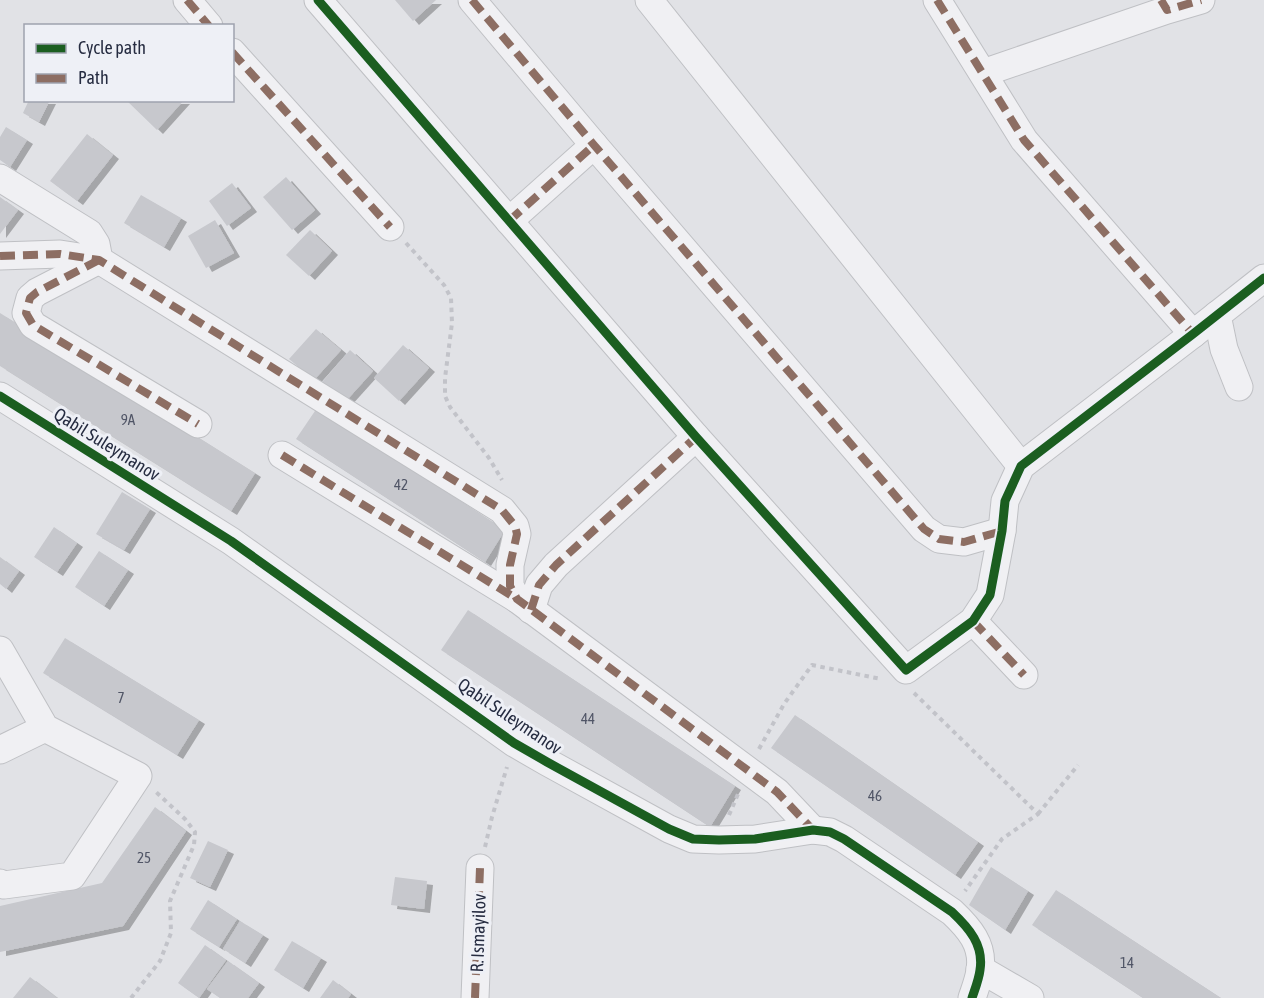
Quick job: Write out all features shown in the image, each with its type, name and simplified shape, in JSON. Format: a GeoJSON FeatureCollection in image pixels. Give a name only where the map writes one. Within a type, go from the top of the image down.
{"type":"FeatureCollection","features":[{"type":"Feature","properties":{"kind":"street"},"geometry":{"type":"LineString","coordinates":[[187,0],[207,24]]}},
{"type":"Feature","properties":{"kind":"street"},"geometry":{"type":"LineString","coordinates":[[318,0],[696,437],[906,670],[973,621],[990,596],[1005,501],[1021,466],[1264,278]]}},
{"type":"Feature","properties":{"kind":"street"},"geometry":{"type":"LineString","coordinates":[[472,0],[924,528],[939,539],[964,542],[1002,531]]}},
{"type":"Feature","properties":{"kind":"street"},"geometry":{"type":"LineString","coordinates":[[649,0],[1021,466]]}},
{"type":"Feature","properties":{"kind":"street"},"geometry":{"type":"LineString","coordinates":[[937,0],[1024,140],[1193,334]]}},
{"type":"Feature","properties":{"kind":"street"},"geometry":{"type":"LineString","coordinates":[[983,74],[1164,5],[1201,0]]}},
{"type":"Feature","properties":{"kind":"street"},"geometry":{"type":"LineString","coordinates":[[234,54],[390,227]]}},
{"type":"Feature","properties":{"kind":"street"},"geometry":{"type":"LineString","coordinates":[[509,221],[594,145]]}},
{"type":"Feature","properties":{"kind":"street"},"geometry":{"type":"LineString","coordinates":[[0,178],[89,233],[96,244],[99,260]]}},
{"type":"Feature","properties":{"kind":"street"},"geometry":{"type":"LineString","coordinates":[[0,256],[60,255],[99,260],[502,510],[515,526],[517,534],[510,565],[510,586],[524,605]]}},
{"type":"Feature","properties":{"kind":"street"},"geometry":{"type":"LineString","coordinates":[[99,260],[37,292],[30,298],[26,313],[33,325],[198,424]]}},
{"type":"Feature","properties":{"kind":"street"},"geometry":{"type":"LineString","coordinates":[[1216,315],[1224,349],[1239,387]]}},
{"type":"Feature","properties":{"kind":"street","name":"Qabil Suleymanov"},"geometry":{"type":"LineString","coordinates":[[0,396],[231,541],[514,743],[669,830],[693,839],[755,838],[813,830],[830,832],[844,839],[952,912],[965,925],[979,945],[980,969],[972,998]]}},
{"type":"Feature","properties":{"kind":"street"},"geometry":{"type":"LineString","coordinates":[[524,605],[556,565],[696,437]]}},
{"type":"Feature","properties":{"kind":"street"},"geometry":{"type":"LineString","coordinates":[[282,455],[524,605],[777,792],[813,830]]}},
{"type":"Feature","properties":{"kind":"street"},"geometry":{"type":"LineString","coordinates":[[973,621],[1024,675]]}},
{"type":"Feature","properties":{"kind":"street"},"geometry":{"type":"LineString","coordinates":[[0,650],[45,728],[138,776],[72,876],[3,885],[0,883]]}},
{"type":"Feature","properties":{"kind":"street"},"geometry":{"type":"LineString","coordinates":[[0,750],[45,728]]}},
{"type":"Feature","properties":{"kind":"street","name":"R. Ismayilov"},"geometry":{"type":"LineString","coordinates":[[475,998],[480,868]]}},
{"type":"Feature","properties":{"kind":"street"},"geometry":{"type":"LineString","coordinates":[[980,969],[1030,998]]}},
{"type":"Feature","properties":{"kind":"path"},"geometry":{"type":"LineString","coordinates":[[390,227],[444,285],[451,298],[452,323],[445,396],[450,407],[489,458],[504,484],[508,496],[509,518]]}},
{"type":"Feature","properties":{"kind":"path"},"geometry":{"type":"LineString","coordinates":[[784,704],[812,665],[883,679],[906,670],[910,690],[1038,814]]}},
{"type":"Feature","properties":{"kind":"path"},"geometry":{"type":"LineString","coordinates":[[480,868],[492,817],[514,743]]}},
{"type":"Feature","properties":{"kind":"path"},"geometry":{"type":"LineString","coordinates":[[972,880],[1002,839],[1038,814],[1078,765]]}},
{"type":"Feature","properties":{"kind":"path"},"geometry":{"type":"LineString","coordinates":[[131,998],[160,961],[171,933],[170,901],[194,845],[195,832],[185,819],[138,776]]}},
{"type":"Feature","properties":{"kind":"building"},"geometry":{"type":"Polygon","coordinates":[[[395,0],[436,0],[413,21],[395,0]]]}},
{"type":"Feature","properties":{"kind":"building"},"geometry":{"type":"Polygon","coordinates":[[[28,102],[49,102],[39,122],[23,113],[28,102]]]}},
{"type":"Feature","properties":{"kind":"building"},"geometry":{"type":"Polygon","coordinates":[[[128,102],[182,102],[157,130],[128,102]]]}},
{"type":"Feature","properties":{"kind":"building"},"geometry":{"type":"Polygon","coordinates":[[[6,127],[27,140],[10,167],[0,160],[0,137],[6,127]]]}},
{"type":"Feature","properties":{"kind":"building"},"geometry":{"type":"Polygon","coordinates":[[[87,134],[113,155],[77,201],[50,181],[87,134]]]}},
{"type":"Feature","properties":{"kind":"building"},"geometry":{"type":"Polygon","coordinates":[[[286,177],[315,210],[292,230],[263,197],[286,177]]]}},
{"type":"Feature","properties":{"kind":"building"},"geometry":{"type":"Polygon","coordinates":[[[232,183],[251,208],[227,226],[209,201],[232,183]]]}},
{"type":"Feature","properties":{"kind":"building"},"geometry":{"type":"Polygon","coordinates":[[[141,195],[181,218],[164,247],[124,223],[141,195]]]}},
{"type":"Feature","properties":{"kind":"building"},"geometry":{"type":"Polygon","coordinates":[[[0,197],[18,210],[0,234],[0,197]]]}},
{"type":"Feature","properties":{"kind":"building"},"geometry":{"type":"Polygon","coordinates":[[[215,220],[234,253],[206,268],[188,236],[215,220]]]}},
{"type":"Feature","properties":{"kind":"building"},"geometry":{"type":"Polygon","coordinates":[[[310,230],[332,251],[309,276],[286,255],[310,230]]]}},
{"type":"Feature","properties":{"kind":"building"},"geometry":{"type":"Polygon","coordinates":[[[0,313],[255,473],[231,511],[0,366],[0,313]]]}},
{"type":"Feature","properties":{"kind":"building"},"geometry":{"type":"Polygon","coordinates":[[[316,329],[341,350],[314,380],[289,359],[316,329]]]}},
{"type":"Feature","properties":{"kind":"building"},"geometry":{"type":"Polygon","coordinates":[[[403,345],[429,368],[399,401],[374,378],[403,345]]]}},
{"type":"Feature","properties":{"kind":"building"},"geometry":{"type":"Polygon","coordinates":[[[350,350],[373,371],[345,402],[322,382],[350,350]]]}},
{"type":"Feature","properties":{"kind":"building"},"geometry":{"type":"Polygon","coordinates":[[[317,408],[505,530],[485,562],[296,439],[317,408]]]}},
{"type":"Feature","properties":{"kind":"building"},"geometry":{"type":"Polygon","coordinates":[[[122,492],[150,509],[124,550],[96,534],[122,492]]]}},
{"type":"Feature","properties":{"kind":"building"},"geometry":{"type":"Polygon","coordinates":[[[54,527],[77,543],[57,572],[34,557],[54,527]]]}},
{"type":"Feature","properties":{"kind":"building"},"geometry":{"type":"Polygon","coordinates":[[[99,551],[128,570],[104,606],[75,587],[99,551]]]}},
{"type":"Feature","properties":{"kind":"building"},"geometry":{"type":"Polygon","coordinates":[[[0,557],[19,571],[6,589],[0,584],[0,557]]]}},
{"type":"Feature","properties":{"kind":"building"},"geometry":{"type":"Polygon","coordinates":[[[468,610],[735,786],[710,827],[441,650],[468,610]]]}},
{"type":"Feature","properties":{"kind":"building"},"geometry":{"type":"Polygon","coordinates":[[[65,638],[199,720],[177,755],[43,673],[65,638]]]}},
{"type":"Feature","properties":{"kind":"building"},"geometry":{"type":"Polygon","coordinates":[[[795,715],[978,842],[955,875],[771,748],[795,715]]]}},
{"type":"Feature","properties":{"kind":"building"},"geometry":{"type":"Polygon","coordinates":[[[155,807],[186,831],[123,926],[0,952],[0,906],[102,883],[155,807]]]}},
{"type":"Feature","properties":{"kind":"building"},"geometry":{"type":"Polygon","coordinates":[[[208,841],[228,850],[210,887],[190,878],[208,841]]]}},
{"type":"Feature","properties":{"kind":"building"},"geometry":{"type":"Polygon","coordinates":[[[991,867],[1028,891],[1005,930],[969,905],[991,867]]]}},
{"type":"Feature","properties":{"kind":"building"},"geometry":{"type":"Polygon","coordinates":[[[395,877],[427,881],[424,909],[391,905],[395,877]]]}},
{"type":"Feature","properties":{"kind":"building"},"geometry":{"type":"Polygon","coordinates":[[[1056,890],[1221,998],[1143,998],[1032,925],[1056,890]]]}},
{"type":"Feature","properties":{"kind":"building"},"geometry":{"type":"Polygon","coordinates":[[[208,900],[237,919],[219,947],[190,929],[208,900]]]}},
{"type":"Feature","properties":{"kind":"building"},"geometry":{"type":"Polygon","coordinates":[[[240,921],[263,935],[245,963],[223,949],[240,921]]]}},
{"type":"Feature","properties":{"kind":"building"},"geometry":{"type":"Polygon","coordinates":[[[292,941],[321,958],[303,988],[274,970],[292,941]]]}},
{"type":"Feature","properties":{"kind":"building"},"geometry":{"type":"Polygon","coordinates":[[[205,945],[226,960],[199,998],[178,983],[205,945]]]}},
{"type":"Feature","properties":{"kind":"building"},"geometry":{"type":"Polygon","coordinates":[[[228,961],[259,983],[248,998],[220,998],[207,989],[228,961]]]}},
{"type":"Feature","properties":{"kind":"building"},"geometry":{"type":"Polygon","coordinates":[[[30,977],[57,998],[13,998],[30,977]]]}},
{"type":"Feature","properties":{"kind":"building"},"geometry":{"type":"Polygon","coordinates":[[[333,980],[351,994],[348,998],[320,998],[333,980]]]}},
{"type":"Feature","properties":{"kind":"marked path"},"geometry":{"type":"LineString","coordinates":[[187,0],[207,24]]}},
{"type":"Feature","properties":{"kind":"marked path"},"geometry":{"type":"LineString","coordinates":[[472,0],[924,529],[939,539],[964,542],[1002,531]]}},
{"type":"Feature","properties":{"kind":"marked path"},"geometry":{"type":"LineString","coordinates":[[937,0],[1024,140],[1193,334]]}},
{"type":"Feature","properties":{"kind":"marked path"},"geometry":{"type":"LineString","coordinates":[[1161,0],[1167,10],[1201,0]]}},
{"type":"Feature","properties":{"kind":"marked path"},"geometry":{"type":"LineString","coordinates":[[234,54],[390,227]]}},
{"type":"Feature","properties":{"kind":"marked path"},"geometry":{"type":"LineString","coordinates":[[509,221],[594,145]]}},
{"type":"Feature","properties":{"kind":"marked path"},"geometry":{"type":"LineString","coordinates":[[0,256],[60,254],[99,260],[502,510],[515,526],[517,534],[510,565],[510,586],[517,599],[777,792],[813,830]]}},
{"type":"Feature","properties":{"kind":"marked path"},"geometry":{"type":"LineString","coordinates":[[99,260],[37,292],[30,298],[26,313],[33,325],[198,424]]}},
{"type":"Feature","properties":{"kind":"marked path"},"geometry":{"type":"LineString","coordinates":[[531,610],[539,585],[556,565],[696,437]]}},
{"type":"Feature","properties":{"kind":"marked path"},"geometry":{"type":"LineString","coordinates":[[282,455],[517,599]]}},
{"type":"Feature","properties":{"kind":"marked path"},"geometry":{"type":"LineString","coordinates":[[973,621],[1024,675]]}},
{"type":"Feature","properties":{"kind":"marked path"},"geometry":{"type":"LineString","coordinates":[[475,998],[480,868]]}},
{"type":"Feature","properties":{"kind":"cycle path"},"geometry":{"type":"LineString","coordinates":[[318,0],[696,437],[906,670],[973,621],[990,595],[1005,501],[1021,466],[1264,278]]}},
{"type":"Feature","properties":{"kind":"cycle path"},"geometry":{"type":"LineString","coordinates":[[0,396],[231,541],[514,743],[669,829],[693,839],[755,839],[813,830],[830,832],[844,839],[952,912],[964,924],[974,938],[981,961],[979,977],[972,998]]}}]}
